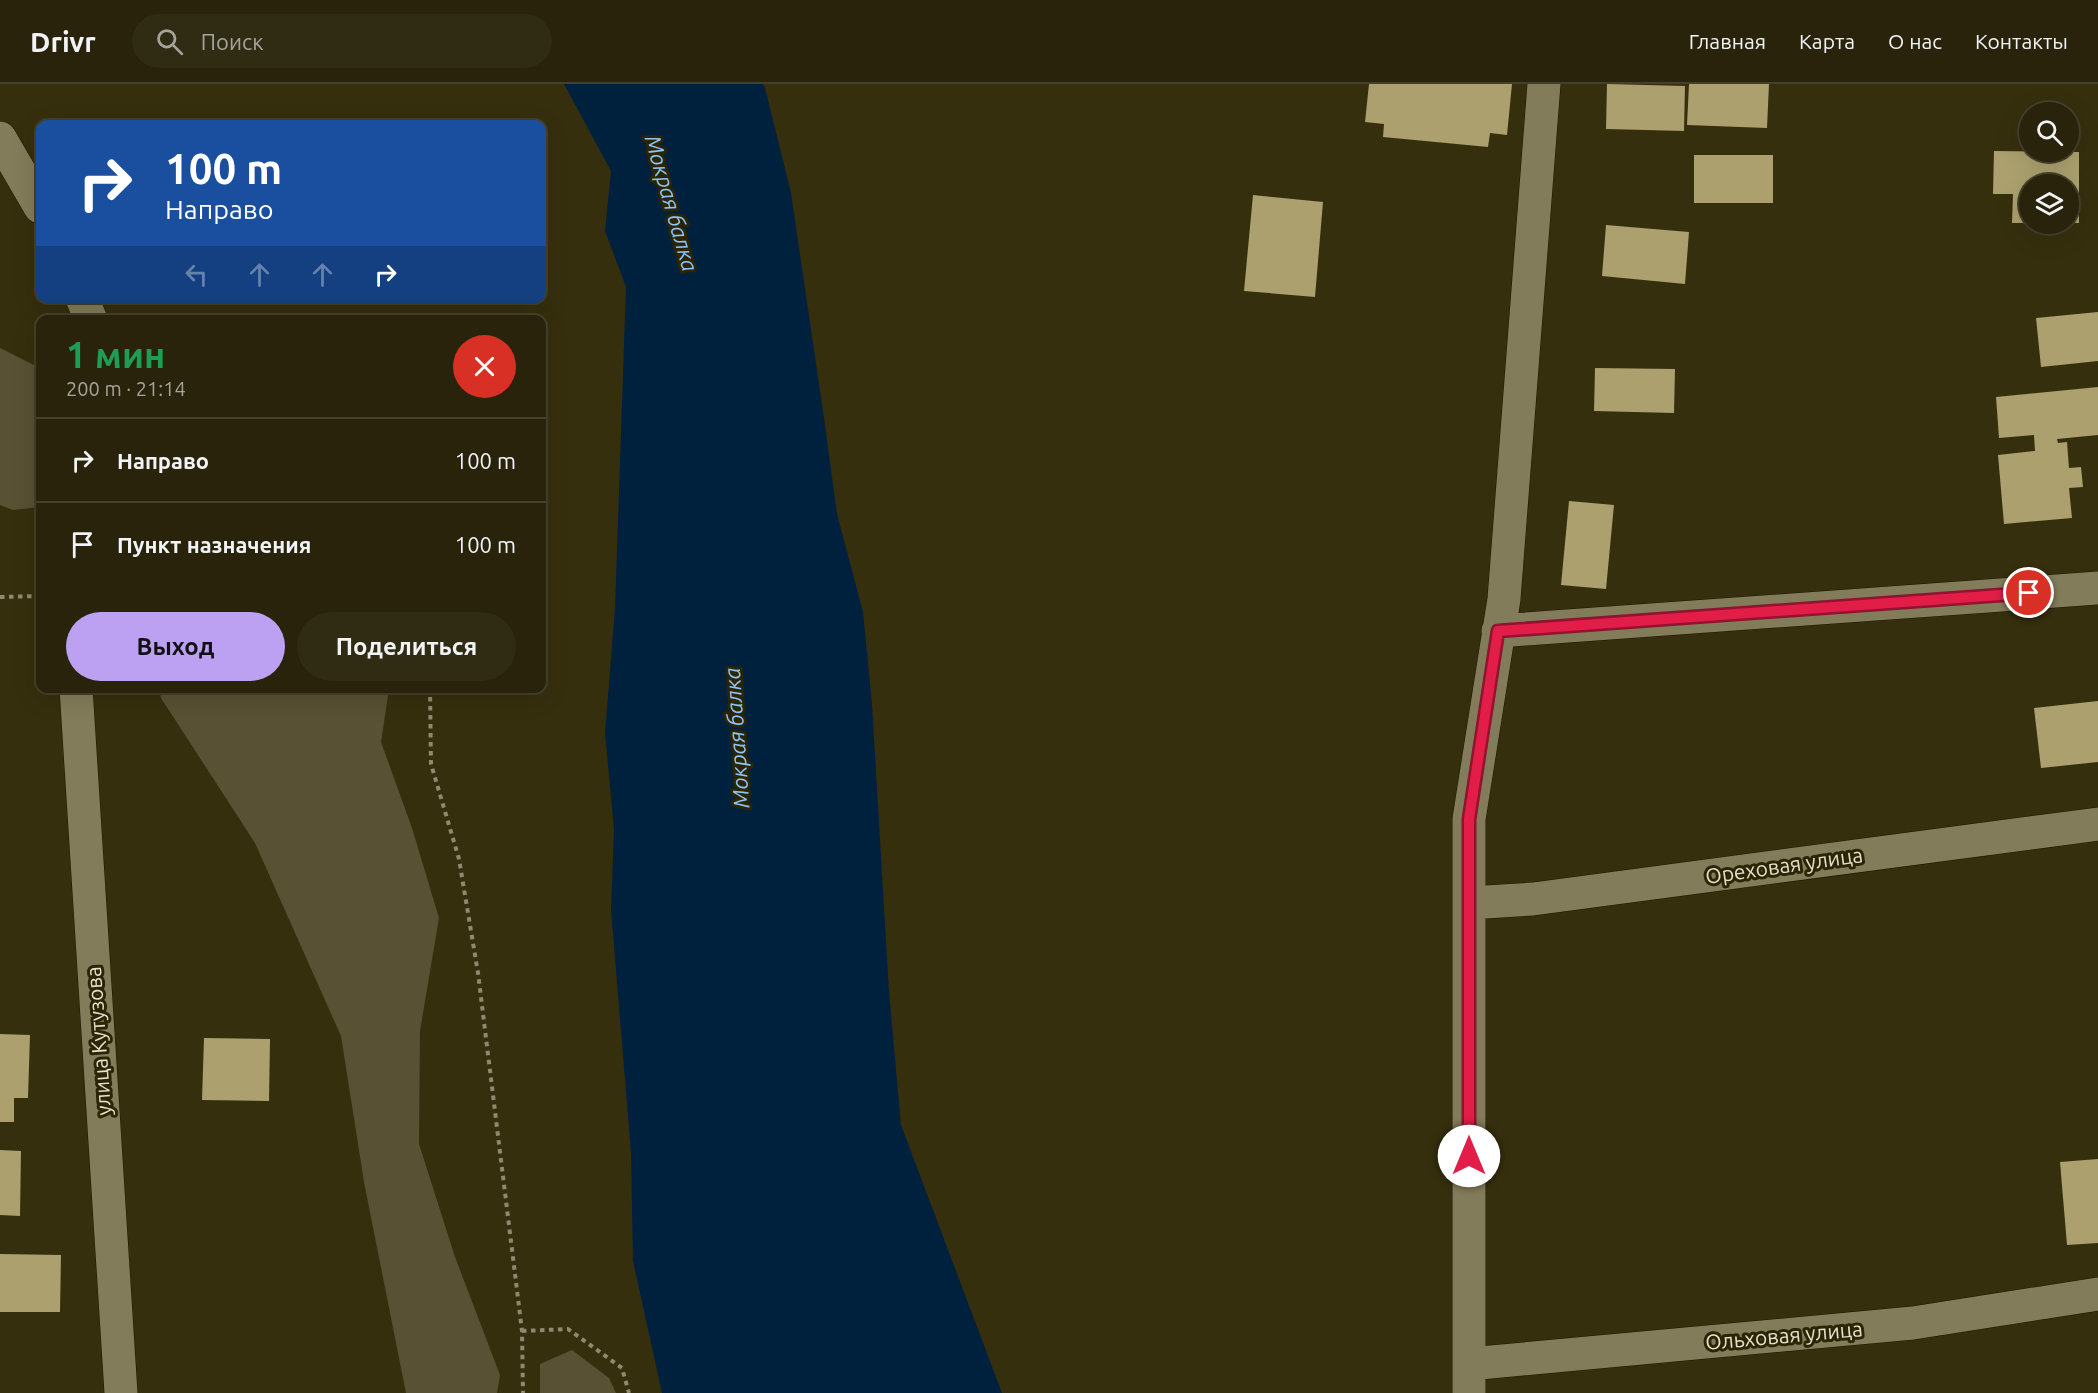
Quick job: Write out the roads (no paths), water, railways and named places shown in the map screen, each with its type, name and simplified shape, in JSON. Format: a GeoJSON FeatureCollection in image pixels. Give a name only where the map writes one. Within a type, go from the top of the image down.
{"type":"FeatureCollection","features":[{"type":"Feature","properties":{"kind":"street"},"geometry":{"type":"LineString","coordinates":[[1469,1379],[1469,819],[1504,599],[1544,84]]}},
{"type":"Feature","properties":{"kind":"street"},"geometry":{"type":"LineString","coordinates":[[0,138],[36,200]]}},
{"type":"Feature","properties":{"kind":"street"},"geometry":{"type":"LineString","coordinates":[[1498,631],[2098,588]]}},
{"type":"Feature","properties":{"kind":"street","name":"улица Кутузова"},"geometry":{"type":"LineString","coordinates":[[76,693],[121,1393]]}},
{"type":"Feature","properties":{"kind":"street","name":"Ореховая улица"},"geometry":{"type":"LineString","coordinates":[[1469,903],[1533,899],[2098,824]]}},
{"type":"Feature","properties":{"kind":"street","name":"Ольховая улица"},"geometry":{"type":"LineString","coordinates":[[1469,1379],[1913,1323],[2098,1294]]}},
{"type":"Feature","properties":{"kind":"water","name":"Мокрая балка"},"geometry":{"type":"Polygon","coordinates":[[[564,84],[763,84],[765,88],[791,193],[837,514],[863,612],[872,704],[889,992],[901,1125],[1002,1393],[662,1393],[633,1261],[631,1152],[611,910],[614,829],[605,733],[615,608],[626,287],[605,231],[611,171],[564,84]]]}}]}
